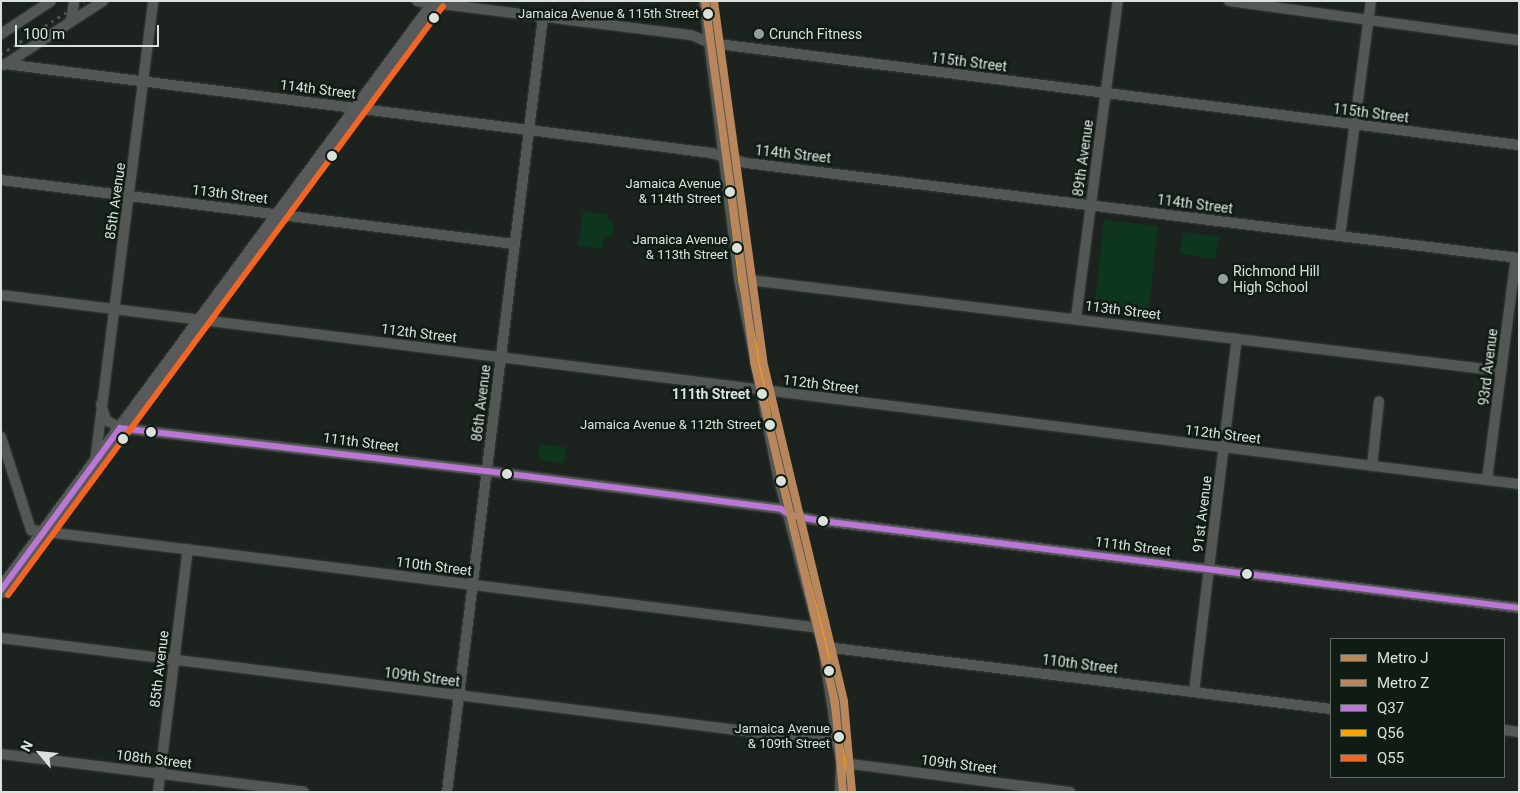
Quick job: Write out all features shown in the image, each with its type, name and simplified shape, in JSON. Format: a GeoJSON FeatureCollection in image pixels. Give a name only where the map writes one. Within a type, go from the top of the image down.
{"type":"FeatureCollection","features":[{"type":"Feature","properties":{"kind":"main road"},"geometry":{"type":"LineString","coordinates":[[706,1],[741,279],[761,390],[790,515],[825,647],[843,763],[842,792]]}},
{"type":"Feature","properties":{"kind":"main road"},"geometry":{"type":"LineString","coordinates":[[1,590],[435,2]]}},
{"type":"Feature","properties":{"kind":"street"},"geometry":{"type":"LineString","coordinates":[[1,34],[51,1]]}},
{"type":"Feature","properties":{"kind":"street"},"geometry":{"type":"LineString","coordinates":[[71,22],[74,1]]}},
{"type":"Feature","properties":{"kind":"street"},"geometry":{"type":"LineString","coordinates":[[3,66],[104,1]]}},
{"type":"Feature","properties":{"kind":"street","name":"85th Avenue"},"geometry":{"type":"LineString","coordinates":[[95,462],[101,404],[146,81],[153,1]]}},
{"type":"Feature","properties":{"kind":"street","name":"115th Street"},"geometry":{"type":"LineString","coordinates":[[417,1],[691,35],[710,43],[1519,145]]}},
{"type":"Feature","properties":{"kind":"street","name":"89th Avenue"},"geometry":{"type":"LineString","coordinates":[[1076,318],[1118,1]]}},
{"type":"Feature","properties":{"kind":"street"},"geometry":{"type":"LineString","coordinates":[[1229,1],[1519,40]]}},
{"type":"Feature","properties":{"kind":"street"},"geometry":{"type":"LineString","coordinates":[[1340,236],[1371,1]]}},
{"type":"Feature","properties":{"kind":"street","name":"86th Avenue"},"geometry":{"type":"LineString","coordinates":[[447,792],[543,17]]}},
{"type":"Feature","properties":{"kind":"street","name":"114th Street"},"geometry":{"type":"LineString","coordinates":[[3,66],[146,81],[727,156],[746,162],[1517,258]]}},
{"type":"Feature","properties":{"kind":"street","name":"113th Street"},"geometry":{"type":"LineString","coordinates":[[1,180],[514,244]]}},
{"type":"Feature","properties":{"kind":"street","name":"93rd Avenue"},"geometry":{"type":"LineString","coordinates":[[1487,480],[1517,258]]}},
{"type":"Feature","properties":{"kind":"street","name":"113th Street"},"geometry":{"type":"LineString","coordinates":[[741,279],[1076,318],[1501,371]]}},
{"type":"Feature","properties":{"kind":"street","name":"112th Street"},"geometry":{"type":"LineString","coordinates":[[1,295],[1519,484]]}},
{"type":"Feature","properties":{"kind":"street","name":"91st Avenue"},"geometry":{"type":"LineString","coordinates":[[1194,692],[1238,339]]}},
{"type":"Feature","properties":{"kind":"street"},"geometry":{"type":"LineString","coordinates":[[1372,466],[1379,401]]}},
{"type":"Feature","properties":{"kind":"street"},"geometry":{"type":"LineString","coordinates":[[101,404],[106,420],[120,428]]}},
{"type":"Feature","properties":{"kind":"street","name":"111th Street"},"geometry":{"type":"LineString","coordinates":[[120,428],[486,471],[781,509],[790,515],[1209,570],[1519,608]]}},
{"type":"Feature","properties":{"kind":"street"},"geometry":{"type":"LineString","coordinates":[[1,437],[31,530],[45,531]]}},
{"type":"Feature","properties":{"kind":"street","name":"110th Street"},"geometry":{"type":"LineString","coordinates":[[45,531],[820,628]]}},
{"type":"Feature","properties":{"kind":"street","name":"85th Avenue"},"geometry":{"type":"LineString","coordinates":[[158,792],[188,549]]}},
{"type":"Feature","properties":{"kind":"street","name":"109th Street"},"geometry":{"type":"LineString","coordinates":[[1,638],[840,743]]}},
{"type":"Feature","properties":{"kind":"street","name":"110th Street"},"geometry":{"type":"LineString","coordinates":[[825,647],[1330,709]]}},
{"type":"Feature","properties":{"kind":"street"},"geometry":{"type":"LineString","coordinates":[[1505,730],[1519,732]]}},
{"type":"Feature","properties":{"kind":"street","name":"108th Street"},"geometry":{"type":"LineString","coordinates":[[1,754],[304,792]]}},
{"type":"Feature","properties":{"kind":"street","name":"109th Street"},"geometry":{"type":"LineString","coordinates":[[843,763],[1070,792]]}},
{"type":"Feature","properties":{"kind":"green space"},"geometry":{"type":"Polygon","coordinates":[[[583,211],[608,215],[607,220],[614,221],[612,238],[604,237],[602,249],[578,246],[583,211]]]}},
{"type":"Feature","properties":{"kind":"green space"},"geometry":{"type":"Polygon","coordinates":[[[1104,220],[1158,226],[1149,312],[1095,307],[1104,220]]]}},
{"type":"Feature","properties":{"kind":"green space"},"geometry":{"type":"Polygon","coordinates":[[[1183,232],[1219,237],[1216,259],[1180,254],[1183,232]]]}},
{"type":"Feature","properties":{"kind":"green space"},"geometry":{"type":"Polygon","coordinates":[[[540,444],[566,447],[564,463],[538,460],[540,444]]]}},
{"type":"Feature","properties":{"kind":"railway"},"geometry":{"type":"LineString","coordinates":[[1,54],[84,1]]}},
{"type":"Feature","properties":{"kind":"railway"},"geometry":{"type":"LineString","coordinates":[[708,1],[758,362],[798,532]]}},
{"type":"Feature","properties":{"kind":"metro line","name":"J"},"geometry":{"type":"LineString","coordinates":[[714,1],[763,361],[844,702],[852,792]]}},
{"type":"Feature","properties":{"kind":"metro line","name":"Z"},"geometry":{"type":"LineString","coordinates":[[705,2],[754,362],[835,703],[843,792]]}},
{"type":"Feature","properties":{"kind":"transit line","name":"Q56"},"geometry":{"type":"LineString","coordinates":[[706,1],[741,279],[780,476],[825,647],[843,763],[842,792]]}},
{"type":"Feature","properties":{"kind":"transit line","name":"Q55"},"geometry":{"type":"LineString","coordinates":[[8,595],[443,6]]}},
{"type":"Feature","properties":{"kind":"transit line","name":"Q37"},"geometry":{"type":"LineString","coordinates":[[120,428],[486,471],[781,509],[790,515],[822,521],[1519,608]]}},
{"type":"Feature","properties":{"kind":"transit line","name":"Q37"},"geometry":{"type":"LineString","coordinates":[[1,590],[120,428]]}},
{"type":"Feature","properties":{"kind":"place","name":"Jamaica Avenue & 115th Street"},"geometry":{"type":"Point","coordinates":[708,14]}},
{"type":"Feature","properties":{"kind":"place","name":"Crunch Fitness"},"geometry":{"type":"Point","coordinates":[759,34]}},
{"type":"Feature","properties":{"kind":"place","name":"Jamaica Avenue & 114th Street"},"geometry":{"type":"Point","coordinates":[730,192]}},
{"type":"Feature","properties":{"kind":"place","name":"Jamaica Avenue & 113th Street"},"geometry":{"type":"Point","coordinates":[737,248]}},
{"type":"Feature","properties":{"kind":"place","name":"Richmond Hill High School"},"geometry":{"type":"Point","coordinates":[1223,279]}},
{"type":"Feature","properties":{"kind":"place","name":"111th Street"},"geometry":{"type":"Point","coordinates":[762,394]}},
{"type":"Feature","properties":{"kind":"place","name":"Jamaica Avenue & 112th Street"},"geometry":{"type":"Point","coordinates":[770,425]}},
{"type":"Feature","properties":{"kind":"place","name":"Jamaica Avenue & 109th Street"},"geometry":{"type":"Point","coordinates":[839,737]}}]}
